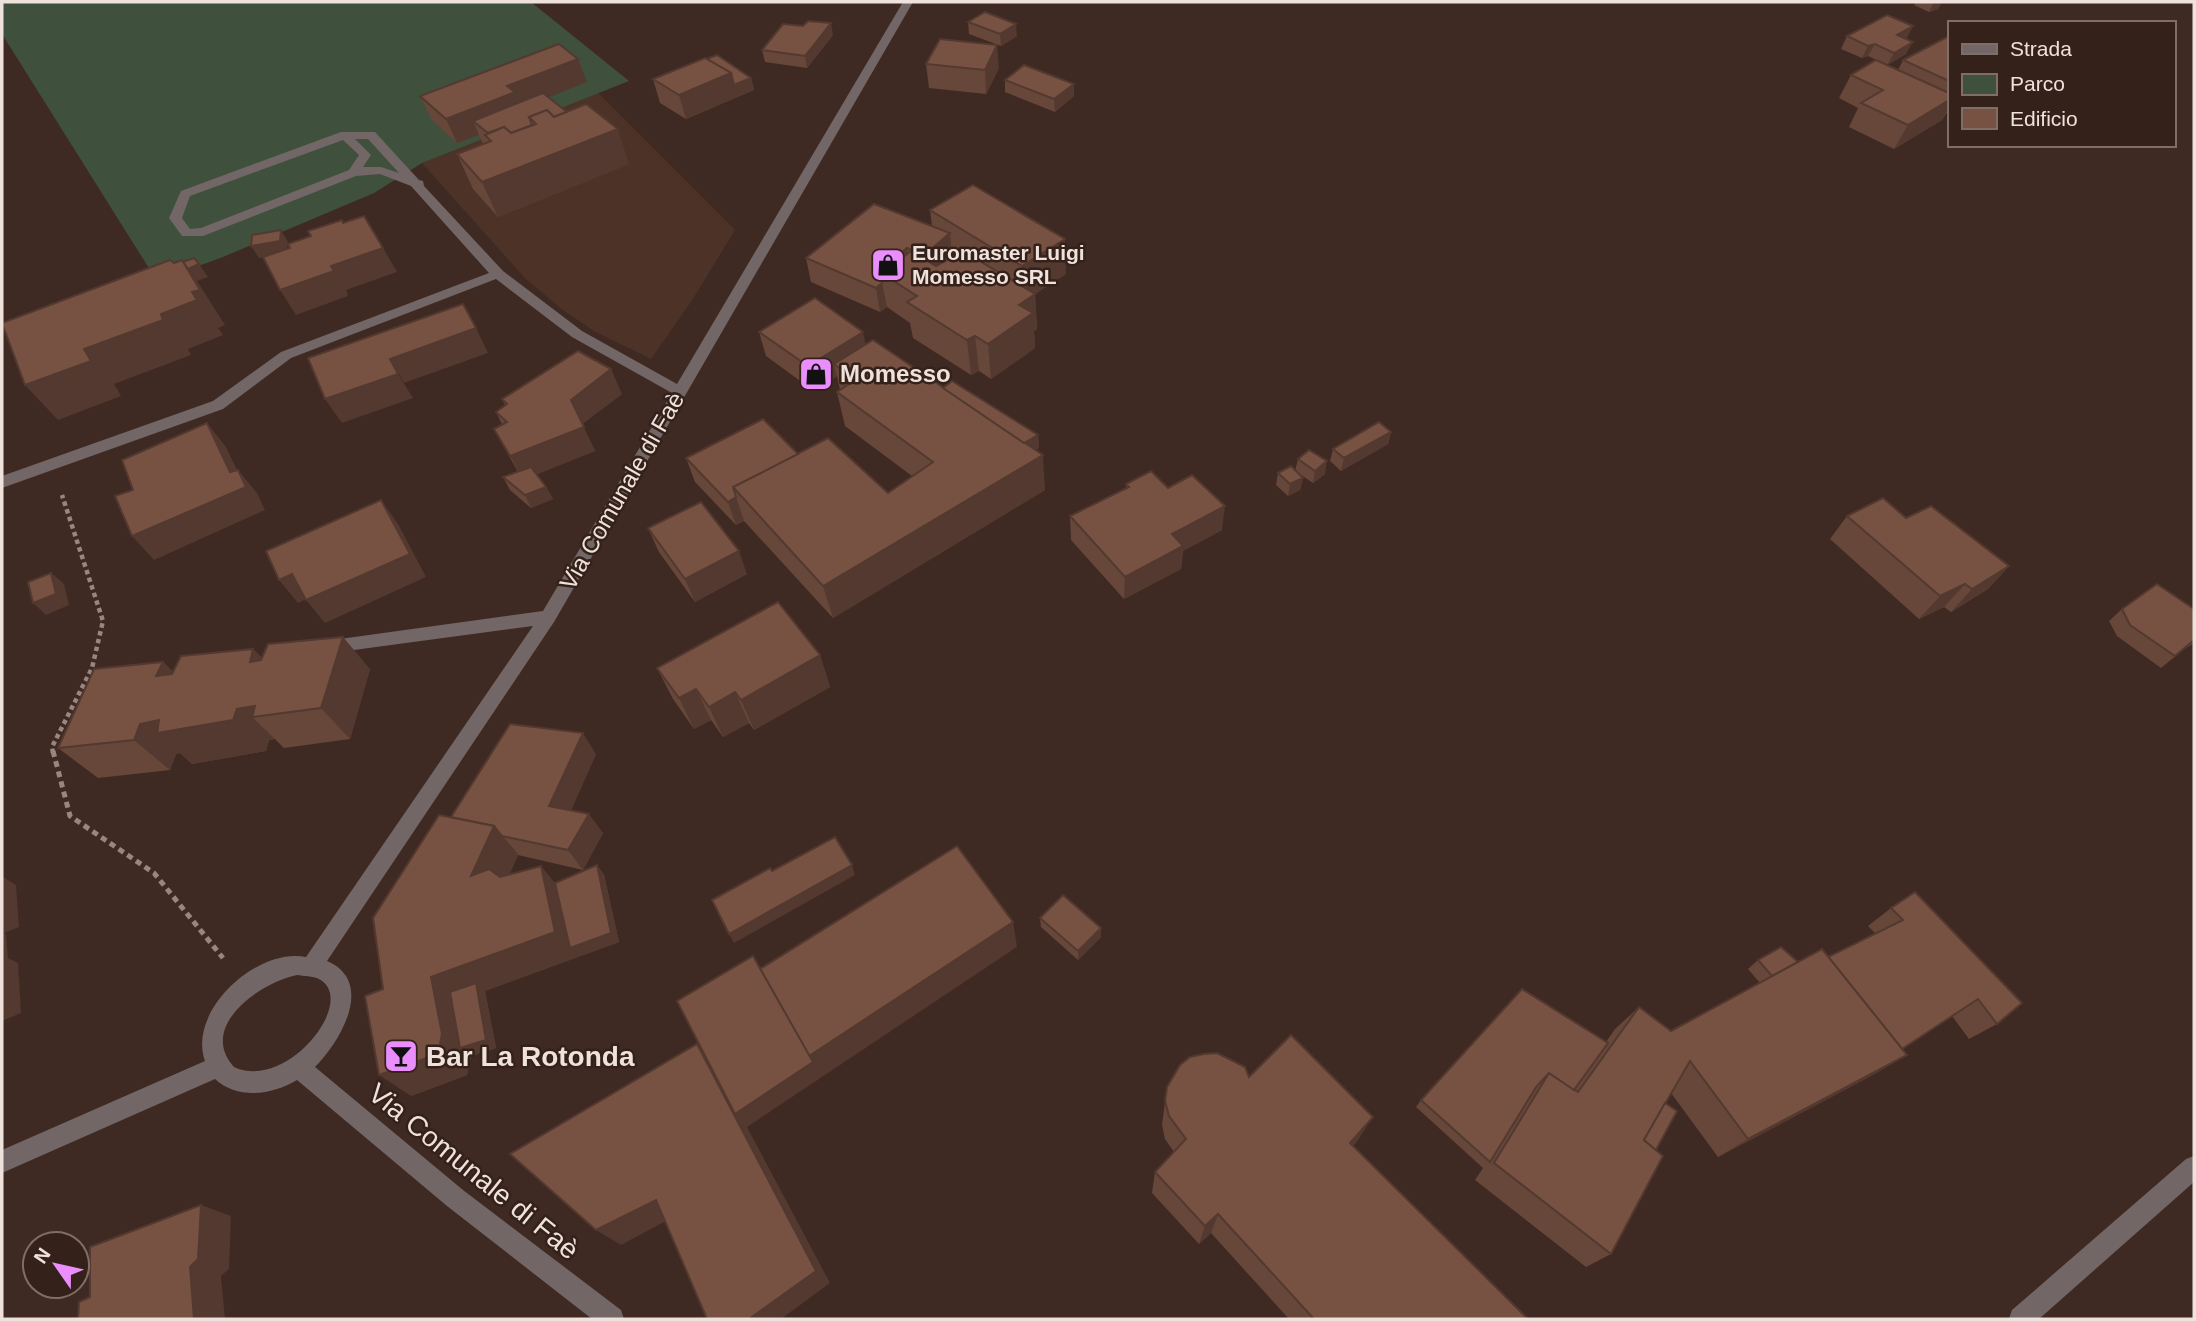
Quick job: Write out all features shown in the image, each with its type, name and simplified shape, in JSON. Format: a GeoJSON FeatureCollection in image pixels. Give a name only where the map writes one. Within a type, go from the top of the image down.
{"type":"FeatureCollection","features":[{"type":"Feature","properties":{"kind":"street","name":"Via Comunale di Faè"},"geometry":{"type":"LineString","coordinates":[[312,965],[548,617],[908,2]]}},
{"type":"Feature","properties":{"kind":"street"},"geometry":{"type":"LineString","coordinates":[[419,184],[403,182],[391,174],[375,169],[353,173],[203,232],[187,233],[175,218],[185,194],[345,135],[371,135],[419,184],[498,274],[577,334],[681,392]]}},
{"type":"Feature","properties":{"kind":"street"},"geometry":{"type":"LineString","coordinates":[[345,135],[365,155],[353,173]]}},
{"type":"Feature","properties":{"kind":"street"},"geometry":{"type":"LineString","coordinates":[[2,482],[218,405],[286,355],[498,274]]}},
{"type":"Feature","properties":{"kind":"street"},"geometry":{"type":"LineString","coordinates":[[308,649],[548,617]]}},
{"type":"Feature","properties":{"kind":"street"},"geometry":{"type":"LineString","coordinates":[[312,965],[327,971],[337,983],[342,998],[340,1016],[332,1035],[318,1053],[299,1068],[261,1083],[243,1082],[228,1077],[217,1067],[212,1052],[213,1035],[219,1018],[247,986],[279,968],[312,965]]}},
{"type":"Feature","properties":{"kind":"street"},"geometry":{"type":"LineString","coordinates":[[2,1162],[217,1067]]}},
{"type":"Feature","properties":{"kind":"street","name":"Via Comunale di Faè"},"geometry":{"type":"LineString","coordinates":[[299,1068],[455,1198],[612,1319]]}},
{"type":"Feature","properties":{"kind":"street"},"geometry":{"type":"LineString","coordinates":[[2021,1319],[2194,1167]]}},
{"type":"Feature","properties":{"kind":"path"},"geometry":{"type":"LineString","coordinates":[[52,464],[103,621],[92,668],[52,747],[70,816],[154,873],[247,986]]}},
{"type":"Feature","properties":{"kind":"shaded area"},"geometry":{"type":"Polygon","coordinates":[[[597,92],[735,230],[693,299],[651,359],[594,331],[560,308],[524,277],[422,163],[597,92]]]}},
{"type":"Feature","properties":{"kind":"green space"},"geometry":{"type":"Polygon","coordinates":[[[2,2],[531,2],[629,81],[422,163],[374,193],[223,257],[157,281],[2,34],[2,2]]]}},
{"type":"Feature","properties":{"kind":"building"},"geometry":{"type":"Polygon","coordinates":[[[985,12],[1016,24],[1000,34],[968,22],[985,12]]]}},
{"type":"Feature","properties":{"kind":"building"},"geometry":{"type":"Polygon","coordinates":[[[1887,15],[1913,26],[1897,35],[1913,42],[1894,53],[1875,44],[1868,46],[1847,36],[1887,15]]]}},
{"type":"Feature","properties":{"kind":"building"},"geometry":{"type":"Polygon","coordinates":[[[808,21],[831,23],[805,56],[762,50],[783,24],[803,26],[808,21]]]}},
{"type":"Feature","properties":{"kind":"building"},"geometry":{"type":"Polygon","coordinates":[[[1948,37],[1948,81],[1903,60],[1948,37]]]}},
{"type":"Feature","properties":{"kind":"building"},"geometry":{"type":"Polygon","coordinates":[[[940,39],[997,45],[985,70],[926,64],[940,39]]]}},
{"type":"Feature","properties":{"kind":"building"},"geometry":{"type":"Polygon","coordinates":[[[559,44],[578,59],[507,86],[515,92],[446,119],[420,96],[559,44]]]}},
{"type":"Feature","properties":{"kind":"building"},"geometry":{"type":"Polygon","coordinates":[[[717,55],[751,78],[734,85],[731,73],[707,59],[717,55]]]}},
{"type":"Feature","properties":{"kind":"building"},"geometry":{"type":"Polygon","coordinates":[[[705,58],[731,73],[679,95],[653,79],[705,58]]]}},
{"type":"Feature","properties":{"kind":"building"},"geometry":{"type":"Polygon","coordinates":[[[1876,60],[1948,93],[1948,101],[1908,125],[1861,103],[1883,90],[1851,75],[1876,60]]]}},
{"type":"Feature","properties":{"kind":"building"},"geometry":{"type":"Polygon","coordinates":[[[1024,65],[1074,84],[1054,99],[1005,80],[1024,65]]]}},
{"type":"Feature","properties":{"kind":"building"},"geometry":{"type":"Polygon","coordinates":[[[543,93],[567,112],[554,117],[547,110],[529,117],[532,125],[511,133],[504,127],[488,133],[473,121],[543,93]]]}},
{"type":"Feature","properties":{"kind":"building"},"geometry":{"type":"Polygon","coordinates":[[[586,104],[618,129],[482,182],[457,154],[491,141],[485,135],[504,127],[511,133],[536,124],[529,117],[547,110],[554,117],[586,104]]]}},
{"type":"Feature","properties":{"kind":"building"},"geometry":{"type":"Polygon","coordinates":[[[973,185],[1065,239],[1022,266],[930,210],[973,185]]]}},
{"type":"Feature","properties":{"kind":"building"},"geometry":{"type":"Polygon","coordinates":[[[874,204],[950,233],[923,256],[907,248],[895,258],[899,260],[881,273],[882,283],[876,288],[806,258],[874,204]]]}},
{"type":"Feature","properties":{"kind":"building"},"geometry":{"type":"Polygon","coordinates":[[[364,216],[383,248],[331,266],[334,271],[280,290],[263,257],[290,248],[288,244],[311,236],[308,231],[364,216]]]}},
{"type":"Feature","properties":{"kind":"building"},"geometry":{"type":"Polygon","coordinates":[[[281,230],[280,241],[251,246],[252,235],[281,230]]]}},
{"type":"Feature","properties":{"kind":"building"},"geometry":{"type":"Polygon","coordinates":[[[911,251],[936,266],[963,251],[1035,294],[1019,305],[1033,313],[988,344],[975,336],[967,340],[907,302],[917,296],[881,273],[911,251]]]}},
{"type":"Feature","properties":{"kind":"building"},"geometry":{"type":"Polygon","coordinates":[[[194,258],[199,264],[188,269],[183,262],[194,258]]]}},
{"type":"Feature","properties":{"kind":"building"},"geometry":{"type":"Polygon","coordinates":[[[170,260],[174,263],[182,260],[200,290],[192,292],[197,300],[161,314],[163,320],[84,349],[91,361],[25,385],[2,323],[170,260]]]}},
{"type":"Feature","properties":{"kind":"building"},"geometry":{"type":"Polygon","coordinates":[[[815,298],[863,332],[808,366],[759,332],[815,298]]]}},
{"type":"Feature","properties":{"kind":"building"},"geometry":{"type":"Polygon","coordinates":[[[463,304],[476,328],[390,359],[398,374],[325,399],[308,358],[463,304]]]}},
{"type":"Feature","properties":{"kind":"building"},"geometry":{"type":"Polygon","coordinates":[[[873,340],[1043,455],[823,586],[733,487],[828,438],[888,493],[933,462],[837,392],[855,380],[834,364],[873,340]]]}},
{"type":"Feature","properties":{"kind":"building"},"geometry":{"type":"Polygon","coordinates":[[[578,351],[611,369],[571,400],[584,427],[510,456],[494,429],[507,422],[496,412],[507,404],[502,399],[578,351]]]}},
{"type":"Feature","properties":{"kind":"building"},"geometry":{"type":"Polygon","coordinates":[[[952,381],[1038,435],[1024,443],[943,388],[952,381]]]}},
{"type":"Feature","properties":{"kind":"building"},"geometry":{"type":"Polygon","coordinates":[[[763,419],[798,454],[733,487],[736,497],[728,502],[686,458],[763,419]]]}},
{"type":"Feature","properties":{"kind":"building"},"geometry":{"type":"Polygon","coordinates":[[[1379,422],[1391,432],[1344,458],[1333,449],[1379,422]]]}},
{"type":"Feature","properties":{"kind":"building"},"geometry":{"type":"Polygon","coordinates":[[[207,423],[230,472],[238,470],[246,487],[132,536],[115,496],[133,490],[122,460],[207,423]]]}},
{"type":"Feature","properties":{"kind":"building"},"geometry":{"type":"Polygon","coordinates":[[[1309,450],[1327,461],[1315,471],[1298,459],[1309,450]]]}},
{"type":"Feature","properties":{"kind":"building"},"geometry":{"type":"Polygon","coordinates":[[[1291,466],[1303,478],[1290,484],[1278,473],[1291,466]]]}},
{"type":"Feature","properties":{"kind":"building"},"geometry":{"type":"Polygon","coordinates":[[[531,467],[546,487],[525,495],[503,477],[531,467]]]}},
{"type":"Feature","properties":{"kind":"building"},"geometry":{"type":"Polygon","coordinates":[[[1151,471],[1168,488],[1192,475],[1225,506],[1172,534],[1183,546],[1125,577],[1070,516],[1129,487],[1126,484],[1151,471]]]}},
{"type":"Feature","properties":{"kind":"building"},"geometry":{"type":"Polygon","coordinates":[[[1883,498],[1906,518],[1931,506],[2009,566],[1972,589],[1965,584],[1940,596],[1847,516],[1883,498]]]}},
{"type":"Feature","properties":{"kind":"building"},"geometry":{"type":"Polygon","coordinates":[[[381,500],[410,554],[306,600],[292,574],[279,580],[266,551],[381,500]]]}},
{"type":"Feature","properties":{"kind":"building"},"geometry":{"type":"Polygon","coordinates":[[[701,502],[739,551],[685,579],[648,528],[701,502]]]}},
{"type":"Feature","properties":{"kind":"building"},"geometry":{"type":"Polygon","coordinates":[[[51,573],[56,594],[33,603],[28,582],[51,573]]]}},
{"type":"Feature","properties":{"kind":"building"},"geometry":{"type":"Polygon","coordinates":[[[2157,584],[2194,609],[2194,640],[2175,656],[2130,625],[2122,609],[2157,584]]]}},
{"type":"Feature","properties":{"kind":"building"},"geometry":{"type":"Polygon","coordinates":[[[778,602],[820,655],[741,700],[735,692],[709,707],[696,689],[679,698],[657,668],[778,602]]]}},
{"type":"Feature","properties":{"kind":"building"},"geometry":{"type":"Polygon","coordinates":[[[343,637],[321,708],[252,717],[255,706],[237,709],[233,720],[157,733],[159,720],[140,724],[134,740],[58,748],[94,669],[163,662],[156,676],[172,674],[181,656],[253,649],[250,662],[261,660],[268,644],[343,637]]]}},
{"type":"Feature","properties":{"kind":"building"},"geometry":{"type":"Polygon","coordinates":[[[510,724],[583,733],[549,806],[589,814],[568,850],[502,836],[494,826],[451,817],[510,724]]]}},
{"type":"Feature","properties":{"kind":"building"},"geometry":{"type":"Polygon","coordinates":[[[439,815],[494,826],[471,876],[489,869],[500,877],[541,866],[555,932],[431,977],[442,1034],[438,1054],[379,1075],[365,996],[383,989],[373,918],[439,815]]]}},
{"type":"Feature","properties":{"kind":"building"},"geometry":{"type":"Polygon","coordinates":[[[835,837],[852,865],[729,934],[712,900],[835,837]]]}},
{"type":"Feature","properties":{"kind":"building"},"geometry":{"type":"Polygon","coordinates":[[[957,846],[1013,922],[809,1056],[760,969],[957,846]]]}},
{"type":"Feature","properties":{"kind":"building"},"geometry":{"type":"Polygon","coordinates":[[[597,865],[611,933],[570,948],[555,883],[597,865]]]}},
{"type":"Feature","properties":{"kind":"building"},"geometry":{"type":"Polygon","coordinates":[[[1915,892],[2022,1003],[1997,1024],[1978,999],[1902,1049],[1828,957],[1903,920],[1891,908],[1915,892]]]}},
{"type":"Feature","properties":{"kind":"building"},"geometry":{"type":"Polygon","coordinates":[[[1063,895],[1101,928],[1078,951],[1040,918],[1063,895]]]}},
{"type":"Feature","properties":{"kind":"building"},"geometry":{"type":"Polygon","coordinates":[[[1781,947],[1798,962],[1772,976],[1758,960],[1781,947]]]}},
{"type":"Feature","properties":{"kind":"building"},"geometry":{"type":"Polygon","coordinates":[[[1822,949],[1907,1055],[1748,1139],[1690,1061],[1644,1140],[1663,1156],[1611,1254],[1494,1163],[1549,1073],[1578,1092],[1639,1007],[1671,1031],[1822,949]]]}},
{"type":"Feature","properties":{"kind":"building"},"geometry":{"type":"Polygon","coordinates":[[[753,956],[813,1062],[735,1114],[677,1001],[753,956]]]}},
{"type":"Feature","properties":{"kind":"building"},"geometry":{"type":"Polygon","coordinates":[[[476,983],[486,1040],[460,1048],[450,992],[476,983]]]}},
{"type":"Feature","properties":{"kind":"building"},"geometry":{"type":"Polygon","coordinates":[[[1522,989],[1608,1043],[1574,1090],[1549,1073],[1536,1087],[1490,1162],[1421,1100],[1522,989]]]}},
{"type":"Feature","properties":{"kind":"building"},"geometry":{"type":"Polygon","coordinates":[[[1291,1035],[1373,1117],[1350,1143],[1528,1319],[1314,1319],[1218,1214],[1205,1226],[1155,1172],[1186,1139],[1169,1116],[1165,1101],[1167,1087],[1180,1065],[1190,1057],[1217,1053],[1245,1067],[1249,1077],[1291,1035]]]}},
{"type":"Feature","properties":{"kind":"building"},"geometry":{"type":"Polygon","coordinates":[[[697,1044],[816,1271],[749,1319],[707,1319],[656,1200],[596,1230],[510,1154],[697,1044]]]}},
{"type":"Feature","properties":{"kind":"building"},"geometry":{"type":"Polygon","coordinates":[[[1665,1103],[1677,1111],[1656,1150],[1644,1140],[1665,1103]]]}},
{"type":"Feature","properties":{"kind":"building"},"geometry":{"type":"Polygon","coordinates":[[[201,1205],[198,1259],[190,1267],[194,1319],[78,1319],[79,1302],[91,1300],[91,1247],[201,1205]]]}},
{"type":"Feature","properties":{"kind":"place","name":"Euromaster Luigi Momesso SRL"},"geometry":{"type":"Point","coordinates":[888,265]}},
{"type":"Feature","properties":{"kind":"place","name":"Momesso"},"geometry":{"type":"Point","coordinates":[816,374]}},
{"type":"Feature","properties":{"kind":"place","name":"Bar La Rotonda"},"geometry":{"type":"Point","coordinates":[401,1056]}}]}
